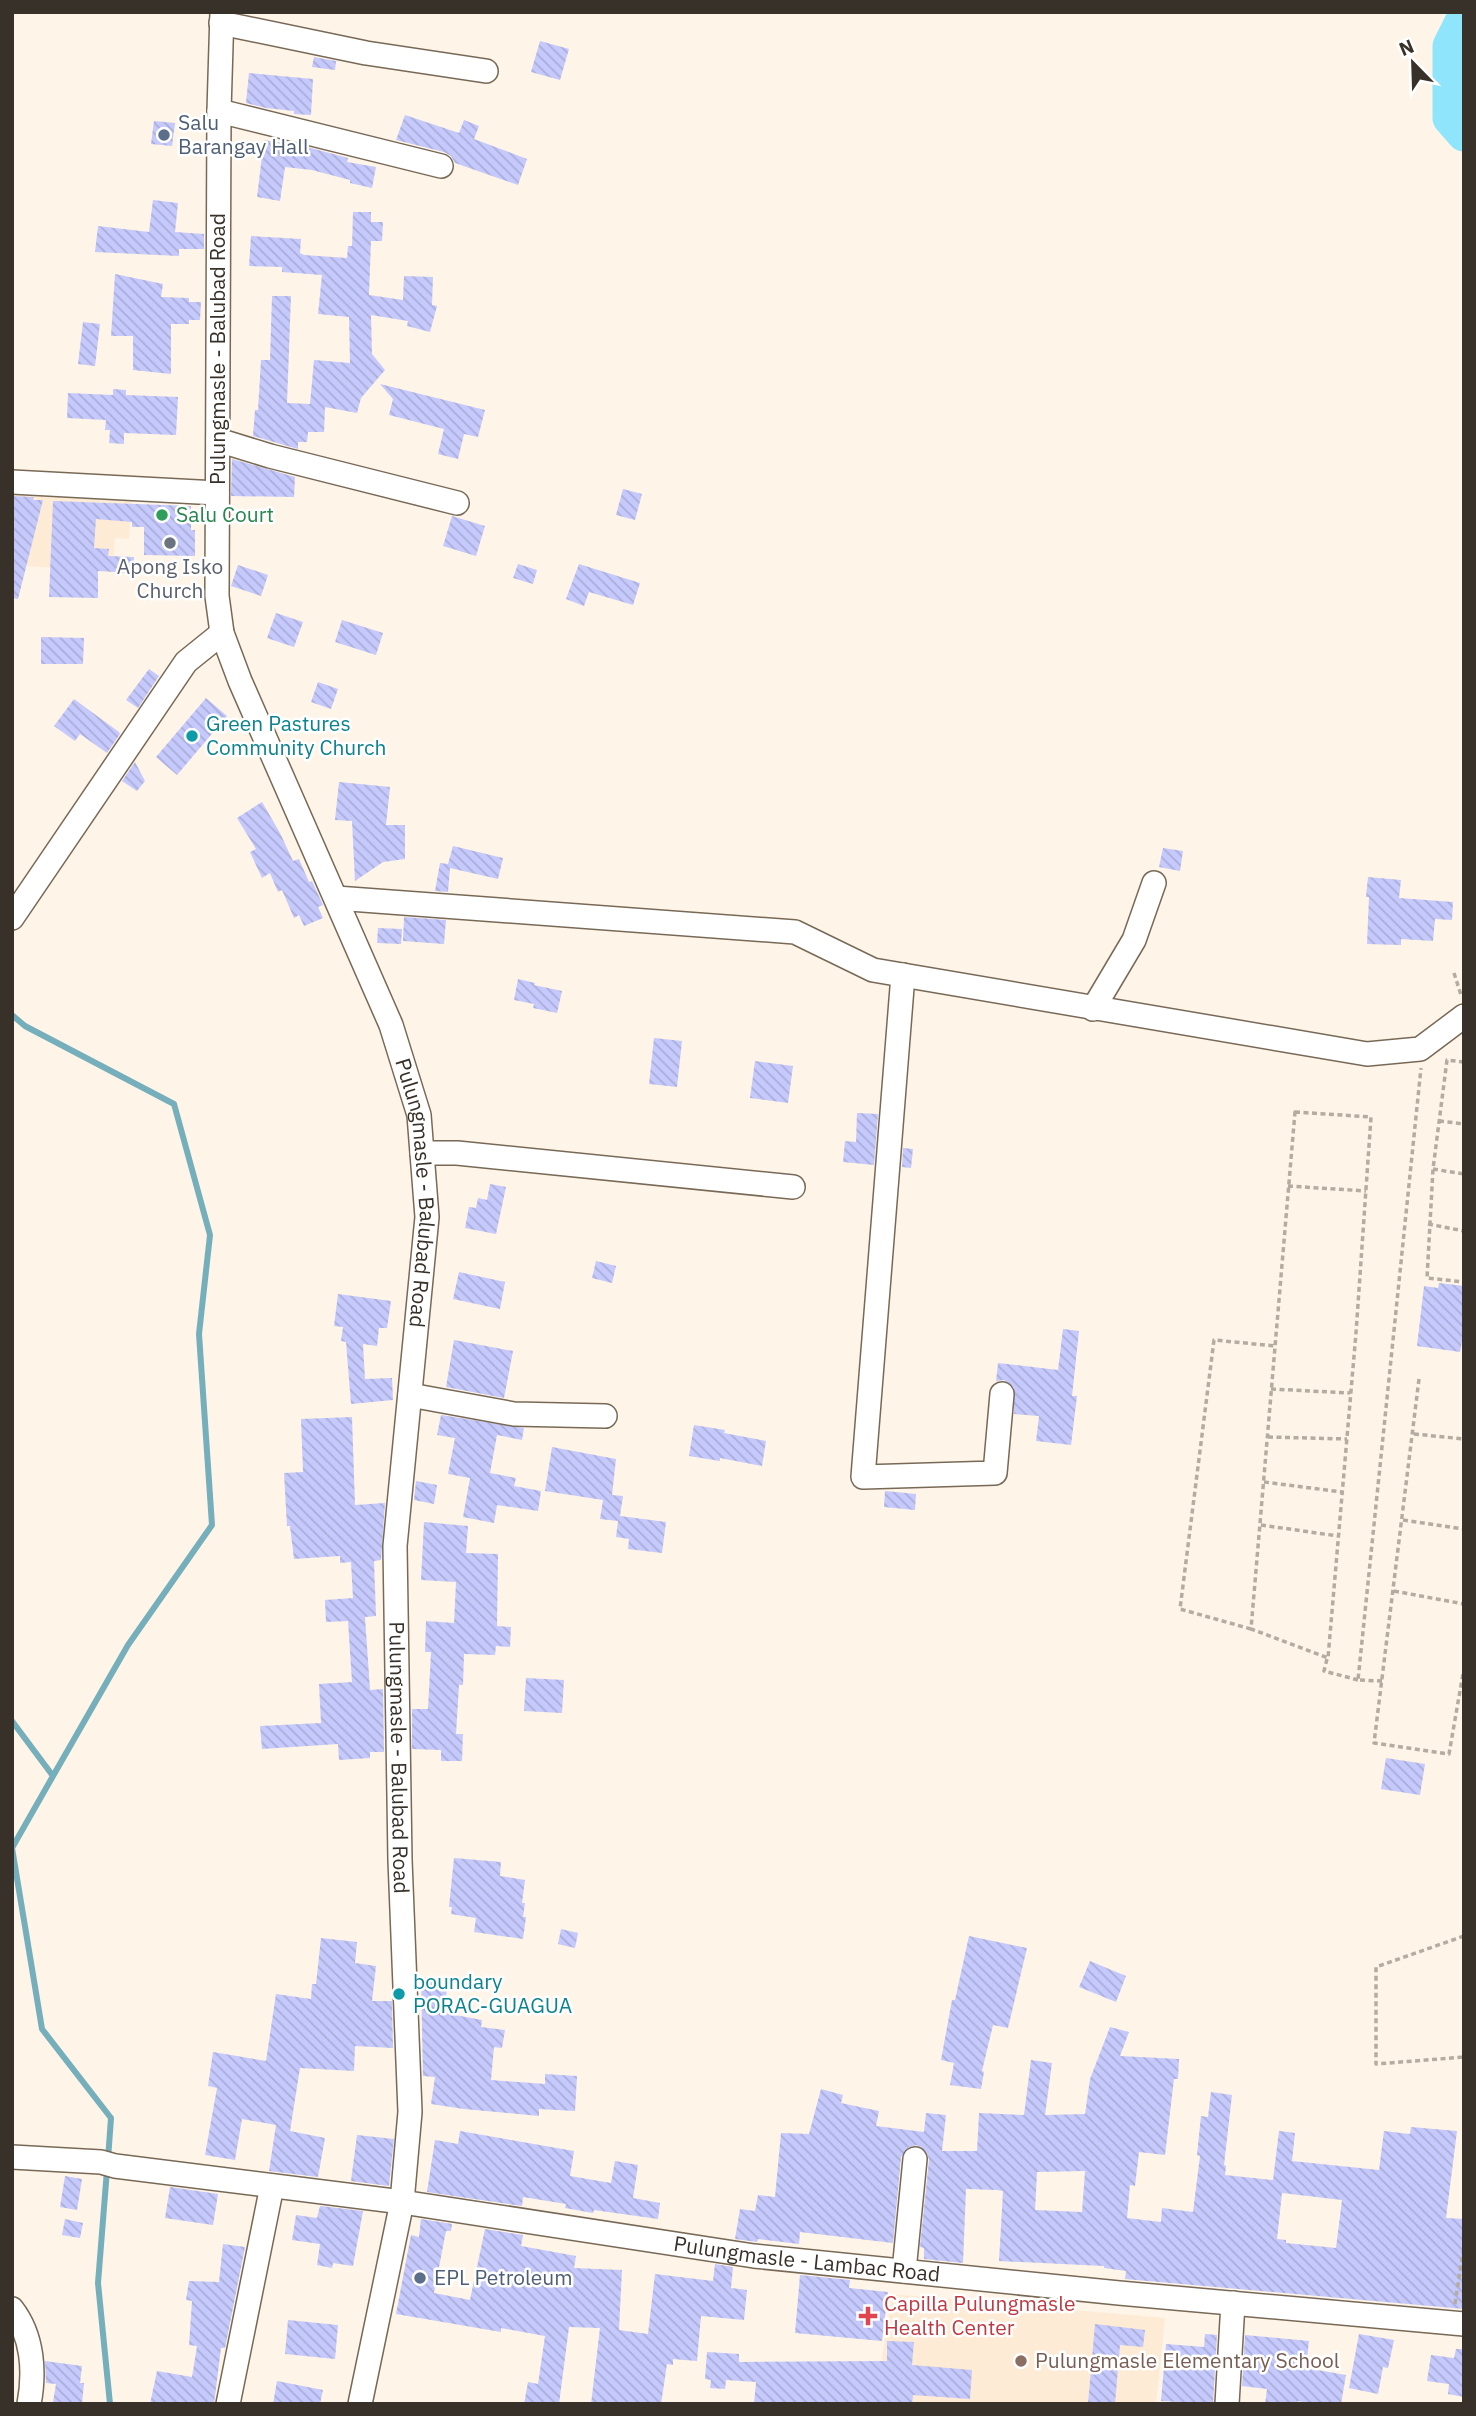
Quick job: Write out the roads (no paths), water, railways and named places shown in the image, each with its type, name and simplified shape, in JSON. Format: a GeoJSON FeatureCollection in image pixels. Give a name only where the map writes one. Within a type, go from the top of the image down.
{"type":"FeatureCollection","features":[{"type":"Feature","properties":{"kind":"street"},"geometry":{"type":"LineString","coordinates":[[221,18],[366,53],[485,71]]}},
{"type":"Feature","properties":{"kind":"street","name":"Pulungmasle - Balubad Road"},"geometry":{"type":"LineString","coordinates":[[221,18],[217,493],[218,596],[222,633],[240,681],[391,1025],[419,1115],[427,1217],[395,1546],[400,1860],[410,2112],[402,2202],[360,2404]]}},
{"type":"Feature","properties":{"kind":"street"},"geometry":{"type":"LineString","coordinates":[[219,111],[441,166]]}},
{"type":"Feature","properties":{"kind":"street"},"geometry":{"type":"LineString","coordinates":[[218,440],[270,456],[457,503]]}},
{"type":"Feature","properties":{"kind":"street"},"geometry":{"type":"LineString","coordinates":[[12,482],[217,493]]}},
{"type":"Feature","properties":{"kind":"street"},"geometry":{"type":"LineString","coordinates":[[12,918],[186,662],[222,633]]}},
{"type":"Feature","properties":{"kind":"street"},"geometry":{"type":"LineString","coordinates":[[1093,1009],[1134,940],[1154,883]]}},
{"type":"Feature","properties":{"kind":"street"},"geometry":{"type":"LineString","coordinates":[[336,898],[795,932],[873,970],[1367,1054],[1420,1049],[1464,1016]]}},
{"type":"Feature","properties":{"kind":"street"},"geometry":{"type":"LineString","coordinates":[[903,975],[863,1477],[995,1473],[1002,1394]]}},
{"type":"Feature","properties":{"kind":"street"},"geometry":{"type":"LineString","coordinates":[[422,1153],[457,1153],[793,1187]]}},
{"type":"Feature","properties":{"kind":"street"},"geometry":{"type":"LineString","coordinates":[[410,1395],[514,1414],[605,1416]]}},
{"type":"Feature","properties":{"kind":"street","name":"Pulungmasle - Lambac Road"},"geometry":{"type":"LineString","coordinates":[[12,2157],[108,2164],[402,2202],[754,2256],[1458,2324]]}},
{"type":"Feature","properties":{"kind":"street"},"geometry":{"type":"LineString","coordinates":[[904,2272],[915,2159]]}},
{"type":"Feature","properties":{"kind":"street"},"geometry":{"type":"LineString","coordinates":[[228,2404],[272,2186]]}},
{"type":"Feature","properties":{"kind":"street"},"geometry":{"type":"LineString","coordinates":[[1227,2404],[1233,2303]]}},
{"type":"Feature","properties":{"kind":"street"},"geometry":{"type":"LineString","coordinates":[[12,2309],[26,2335],[32,2361],[29,2404]]}},
{"type":"Feature","properties":{"kind":"waterway"},"geometry":{"type":"LineString","coordinates":[[1464,18],[1450,46],[1450,118],[1464,134]]}},
{"type":"Feature","properties":{"kind":"waterway"},"geometry":{"type":"LineString","coordinates":[[12,1015],[25,1026],[174,1104],[210,1235],[199,1334],[212,1525],[128,1645],[53,1776]]}},
{"type":"Feature","properties":{"kind":"waterway"},"geometry":{"type":"LineString","coordinates":[[12,1721],[53,1776],[12,1848],[42,2029],[111,2118],[108,2159]]}},
{"type":"Feature","properties":{"kind":"waterway"},"geometry":{"type":"LineString","coordinates":[[107,2170],[98,2283],[110,2404]]}},
{"type":"Feature","properties":{"kind":"place","name":"Salu Barangay Hall"},"geometry":{"type":"Point","coordinates":[164,135]}},
{"type":"Feature","properties":{"kind":"place","name":"Salu Court"},"geometry":{"type":"Point","coordinates":[162,515]}},
{"type":"Feature","properties":{"kind":"place","name":"Apong Isko Church"},"geometry":{"type":"Point","coordinates":[170,543]}},
{"type":"Feature","properties":{"kind":"place","name":"Green Pastures Community Church"},"geometry":{"type":"Point","coordinates":[192,736]}},
{"type":"Feature","properties":{"kind":"place","name":"boundary PORAC-GUAGUA"},"geometry":{"type":"Point","coordinates":[399,1994]}},
{"type":"Feature","properties":{"kind":"place","name":"EPL Petroleum"},"geometry":{"type":"Point","coordinates":[420,2278]}},
{"type":"Feature","properties":{"kind":"place","name":"Capilla Pulungmasle Health Center"},"geometry":{"type":"Point","coordinates":[868,2316]}},
{"type":"Feature","properties":{"kind":"place","name":"Pulungmasle Elementary School"},"geometry":{"type":"Point","coordinates":[1021,2361]}}]}
